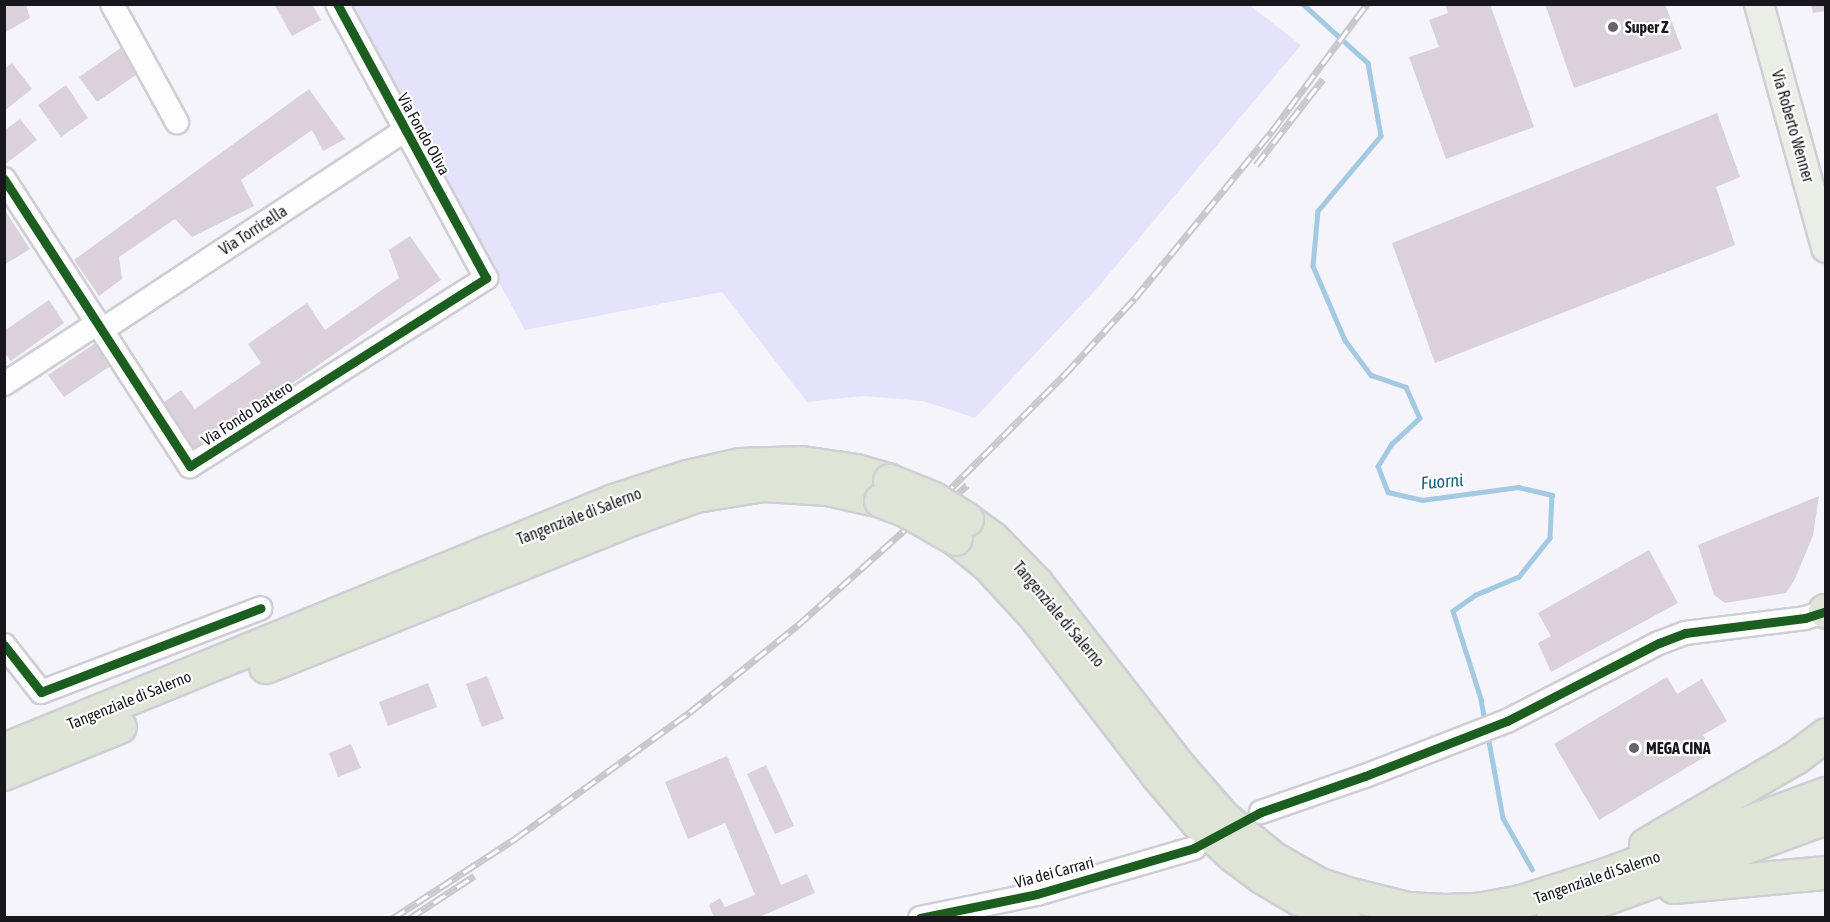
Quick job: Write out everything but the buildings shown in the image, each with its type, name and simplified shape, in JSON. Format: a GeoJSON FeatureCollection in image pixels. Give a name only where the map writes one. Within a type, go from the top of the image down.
{"type":"FeatureCollection","features":[{"type":"Feature","properties":{"kind":"highway","name":"Tangenziale di Salerno"},"geometry":{"type":"LineString","coordinates":[[4,750],[614,501],[687,477],[740,465],[802,463],[856,471],[885,491],[907,511],[993,540],[1037,584],[1214,807],[1239,832],[1274,859],[1320,885],[1408,909],[1478,910],[1521,902],[1568,904],[1826,818]]}},
{"type":"Feature","properties":{"kind":"highway","name":"Tangenziale di Salerno"},"geometry":{"type":"LineString","coordinates":[[4,774],[603,530],[696,496],[764,485],[885,491]]}},
{"type":"Feature","properties":{"kind":"highway","name":"Tangenziale di Salerno"},"geometry":{"type":"LineString","coordinates":[[962,530],[988,565],[1035,616],[1158,776],[1198,823],[1234,856],[1262,877],[1299,899],[1344,918]]}},
{"type":"Feature","properties":{"kind":"highway"},"geometry":{"type":"LineString","coordinates":[[1568,904],[1797,757],[1826,735]]}},
{"type":"Feature","properties":{"kind":"highway","name":"Tangenziale di Salerno"},"geometry":{"type":"LineString","coordinates":[[1568,904],[1826,794]]}},
{"type":"Feature","properties":{"kind":"highway"},"geometry":{"type":"LineString","coordinates":[[1568,904],[1700,883],[1826,873]]}},
{"type":"Feature","properties":{"kind":"main road","name":"Via Roberto Wenner"},"geometry":{"type":"LineString","coordinates":[[1759,4],[1819,204],[1826,249]]}},
{"type":"Feature","properties":{"kind":"street"},"geometry":{"type":"LineString","coordinates":[[112,4],[177,122]]}},
{"type":"Feature","properties":{"kind":"street","name":"Via Fondo Oliva"},"geometry":{"type":"LineString","coordinates":[[337,4],[486,278]]}},
{"type":"Feature","properties":{"kind":"street","name":"Via Torricella"},"geometry":{"type":"LineString","coordinates":[[100,327],[405,130]]}},
{"type":"Feature","properties":{"kind":"street","name":"Via Fondo Dattero"},"geometry":{"type":"LineString","coordinates":[[4,179],[190,466],[486,278]]}},
{"type":"Feature","properties":{"kind":"street"},"geometry":{"type":"LineString","coordinates":[[4,384],[100,327]]}},
{"type":"Feature","properties":{"kind":"street"},"geometry":{"type":"LineString","coordinates":[[4,645],[41,692],[261,608]]}},
{"type":"Feature","properties":{"kind":"street"},"geometry":{"type":"LineString","coordinates":[[1261,812],[1508,721],[1659,643],[1685,633],[1805,618],[1825,611]]}},
{"type":"Feature","properties":{"kind":"street","name":"Via dei Carrari"},"geometry":{"type":"LineString","coordinates":[[920,918],[1037,894],[1194,848]]}},
{"type":"Feature","properties":{"kind":"shaded area"},"geometry":{"type":"Polygon","coordinates":[[[1248,4],[1301,45],[1099,286],[975,418],[923,401],[863,396],[807,402],[722,292],[525,330],[348,5],[1248,4]]]}},
{"type":"Feature","properties":{"kind":"waterway","name":"Fuorni"},"geometry":{"type":"LineString","coordinates":[[1303,4],[1368,63],[1381,136],[1318,211],[1313,266],[1345,340],[1371,375],[1406,387],[1420,418],[1392,444],[1378,466],[1388,492],[1422,500],[1518,487],[1552,495],[1550,538],[1519,577],[1476,595],[1453,611],[1481,699],[1485,722]]}},
{"type":"Feature","properties":{"kind":"waterway","name":"Fuorni"},"geometry":{"type":"LineString","coordinates":[[1488,736],[1503,818],[1532,869]]}},
{"type":"Feature","properties":{"kind":"railway"},"geometry":{"type":"LineString","coordinates":[[393,918],[516,838],[690,712],[798,625],[943,496],[1066,373],[1135,298],[1272,131],[1367,4]]}},
{"type":"Feature","properties":{"kind":"railway"},"geometry":{"type":"LineString","coordinates":[[1256,165],[1323,79]]}},
{"type":"Feature","properties":{"kind":"railway"},"geometry":{"type":"LineString","coordinates":[[926,524],[967,485]]}},
{"type":"Feature","properties":{"kind":"railway"},"geometry":{"type":"LineString","coordinates":[[410,918],[474,876]]}},
{"type":"Feature","properties":{"kind":"cycle path"},"geometry":{"type":"LineString","coordinates":[[4,179],[190,466],[486,278],[337,4]]}},
{"type":"Feature","properties":{"kind":"cycle path"},"geometry":{"type":"LineString","coordinates":[[4,645],[41,692],[261,608]]}},
{"type":"Feature","properties":{"kind":"cycle path"},"geometry":{"type":"LineString","coordinates":[[920,918],[1037,894],[1194,848],[1261,812],[1365,776],[1507,721],[1659,643],[1685,633],[1805,618],[1826,611]]}},
{"type":"Feature","properties":{"kind":"place","name":"Super Z"},"geometry":{"type":"Point","coordinates":[1613,27]}},
{"type":"Feature","properties":{"kind":"place","name":"MEGA CINA"},"geometry":{"type":"Point","coordinates":[1634,748]}}]}
